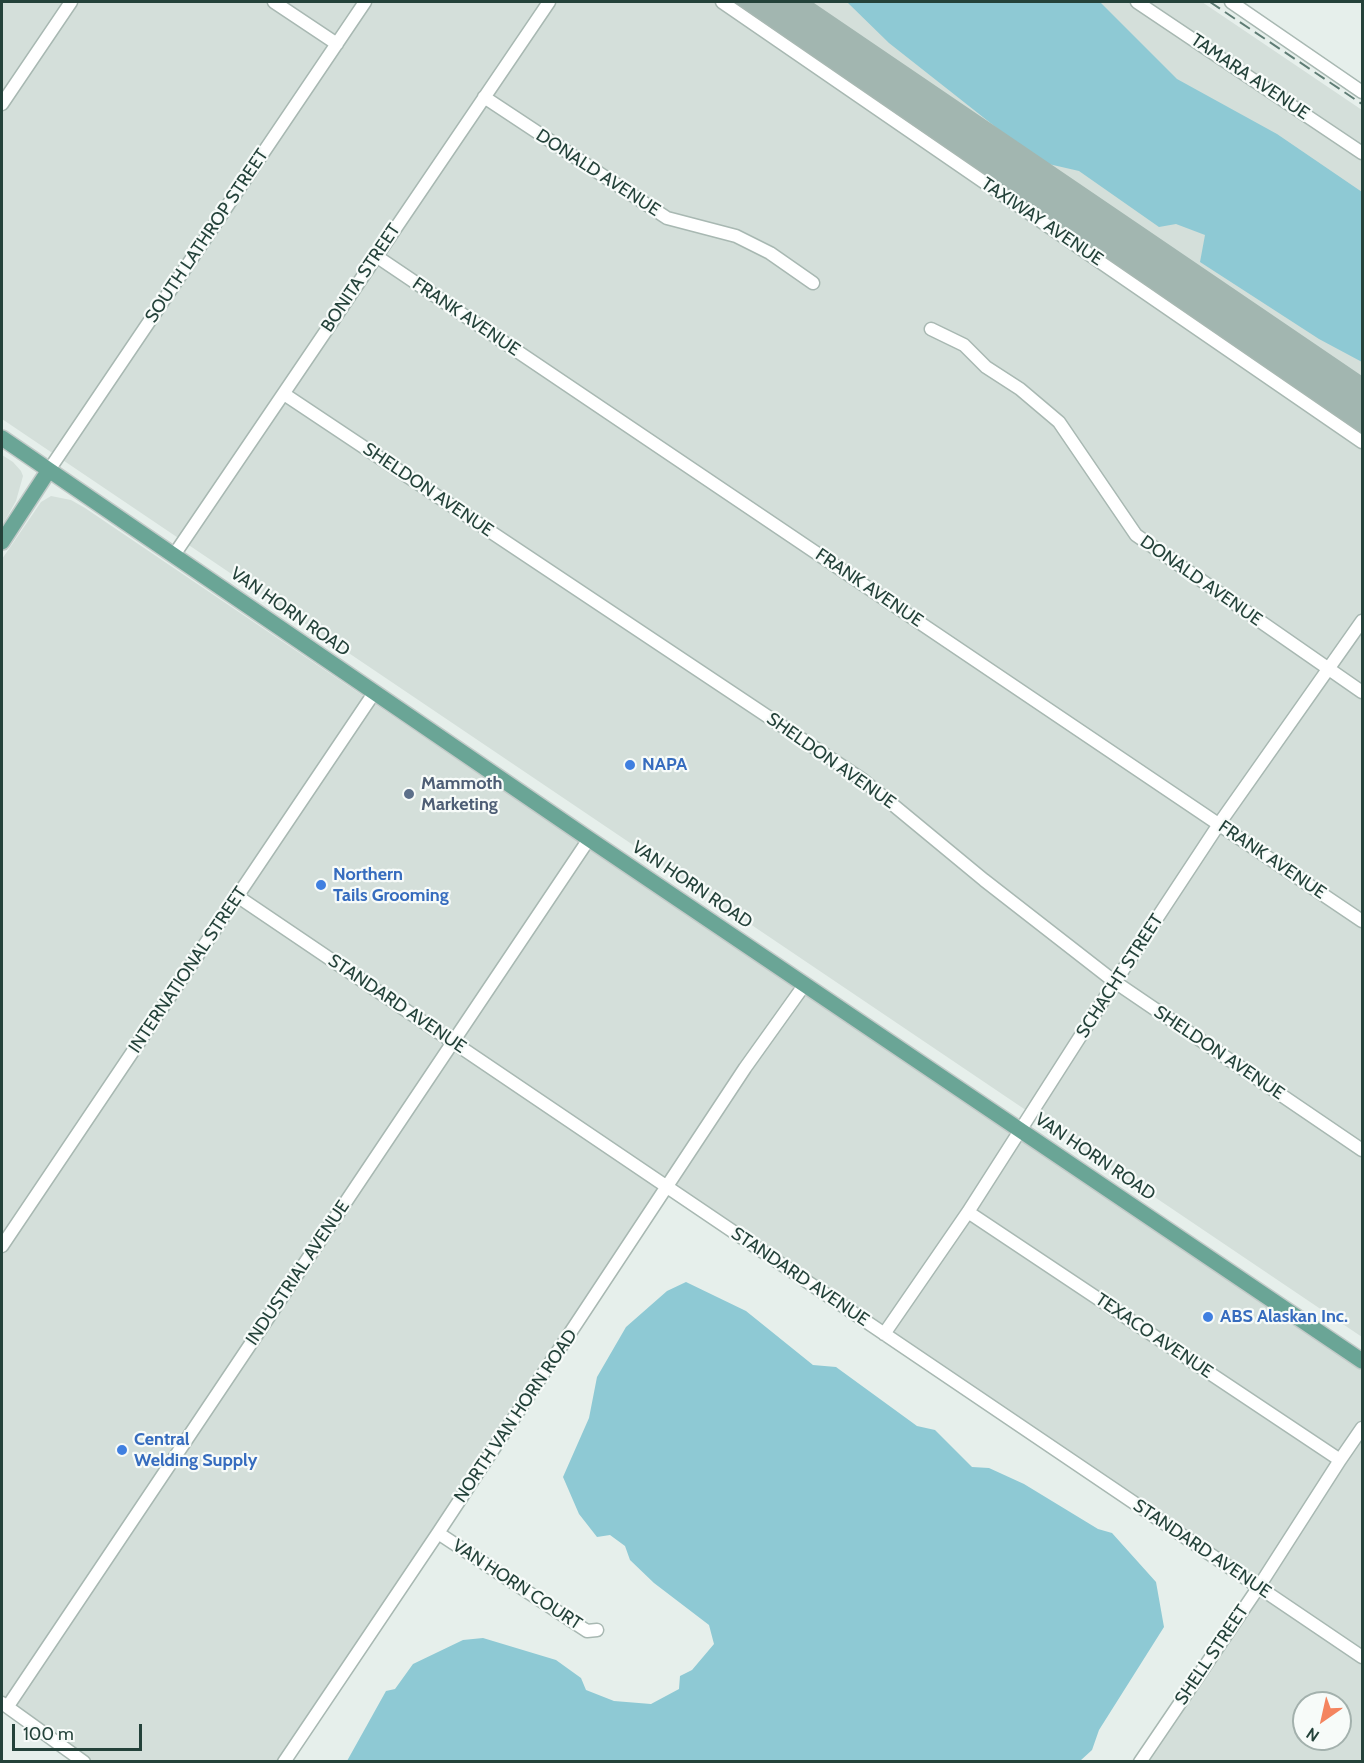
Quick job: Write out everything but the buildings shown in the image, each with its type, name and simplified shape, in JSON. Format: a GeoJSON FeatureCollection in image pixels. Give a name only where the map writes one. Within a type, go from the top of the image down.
{"type":"FeatureCollection","features":[{"type":"Feature","properties":{"kind":"main road","name":"VAN HORN ROAD"},"geometry":{"type":"LineString","coordinates":[[2,438],[589,839],[1362,1361]]}},
{"type":"Feature","properties":{"kind":"main road"},"geometry":{"type":"LineString","coordinates":[[2,542],[49,470]]}},
{"type":"Feature","properties":{"kind":"street"},"geometry":{"type":"LineString","coordinates":[[2,104],[71,2]]}},
{"type":"Feature","properties":{"kind":"street"},"geometry":{"type":"LineString","coordinates":[[274,2],[337,44]]}},
{"type":"Feature","properties":{"kind":"street","name":"SOUTH LATHROP STREET"},"geometry":{"type":"LineString","coordinates":[[49,470],[365,2]]}},
{"type":"Feature","properties":{"kind":"street","name":"BONITA STREET"},"geometry":{"type":"LineString","coordinates":[[174,555],[549,2]]}},
{"type":"Feature","properties":{"kind":"street","name":"TAXIWAY AVENUE"},"geometry":{"type":"LineString","coordinates":[[722,2],[1362,442]]}},
{"type":"Feature","properties":{"kind":"street","name":"TAMARA AVENUE"},"geometry":{"type":"LineString","coordinates":[[1137,2],[1362,153]]}},
{"type":"Feature","properties":{"kind":"street"},"geometry":{"type":"LineString","coordinates":[[1231,2],[1362,92]]}},
{"type":"Feature","properties":{"kind":"street","name":"DONALD AVENUE"},"geometry":{"type":"LineString","coordinates":[[484,97],[667,218],[736,236],[770,253],[813,283]]}},
{"type":"Feature","properties":{"kind":"street","name":"FRANK AVENUE"},"geometry":{"type":"LineString","coordinates":[[376,256],[1362,921]]}},
{"type":"Feature","properties":{"kind":"street","name":"DONALD AVENUE"},"geometry":{"type":"LineString","coordinates":[[931,329],[964,345],[986,367],[1020,389],[1059,422],[1136,535],[1362,692]]}},
{"type":"Feature","properties":{"kind":"street","name":"SHELDON AVENUE"},"geometry":{"type":"LineString","coordinates":[[284,394],[864,780],[984,880],[1115,982],[1362,1150]]}},
{"type":"Feature","properties":{"kind":"street","name":"SCHACHT STREET"},"geometry":{"type":"LineString","coordinates":[[884,1334],[968,1212],[1219,824],[1330,670],[1362,621]]}},
{"type":"Feature","properties":{"kind":"street","name":"INTERNATIONAL STREET"},"geometry":{"type":"LineString","coordinates":[[2,1246],[374,693]]}},
{"type":"Feature","properties":{"kind":"street","name":"INDUSTRIAL AVENUE"},"geometry":{"type":"LineString","coordinates":[[5,1704],[589,839]]}},
{"type":"Feature","properties":{"kind":"street","name":"STANDARD AVENUE"},"geometry":{"type":"LineString","coordinates":[[237,896],[1362,1657]]}},
{"type":"Feature","properties":{"kind":"street","name":"NORTH VAN HORN ROAD"},"geometry":{"type":"LineString","coordinates":[[284,1761],[438,1533],[745,1068],[805,984]]}},
{"type":"Feature","properties":{"kind":"street","name":"TEXACO AVENUE"},"geometry":{"type":"LineString","coordinates":[[968,1212],[1340,1460]]}},
{"type":"Feature","properties":{"kind":"street","name":"SHELL STREET"},"geometry":{"type":"LineString","coordinates":[[1140,1761],[1258,1588],[1362,1428]]}},
{"type":"Feature","properties":{"kind":"street","name":"VAN HORN COURT"},"geometry":{"type":"LineString","coordinates":[[438,1533],[588,1631],[597,1630]]}},
{"type":"Feature","properties":{"kind":"street"},"geometry":{"type":"LineString","coordinates":[[5,1704],[84,1761]]}},
{"type":"Feature","properties":{"kind":"shaded area"},"geometry":{"type":"Polygon","coordinates":[[[2,2],[1202,2],[1362,110],[1362,1337],[2,419],[2,2]]]}},
{"type":"Feature","properties":{"kind":"shaded area"},"geometry":{"type":"Polygon","coordinates":[[[2,455],[13,462],[23,476],[16,501],[2,526],[2,455]]]}},
{"type":"Feature","properties":{"kind":"shaded area"},"geometry":{"type":"Polygon","coordinates":[[[51,496],[71,500],[85,508],[1362,1371],[1362,1761],[1147,1761],[1266,1587],[666,1181],[277,1761],[92,1761],[2,1699],[2,559],[41,502],[51,496]]]}},
{"type":"Feature","properties":{"kind":"water"},"geometry":{"type":"Polygon","coordinates":[[[847,2],[1100,2],[1177,79],[1277,134],[1362,192],[1362,362],[1319,339],[1200,262],[1205,235],[1176,224],[1159,227],[1079,171],[1040,162],[889,43],[847,2]]]}},
{"type":"Feature","properties":{"kind":"water"},"geometry":{"type":"Polygon","coordinates":[[[686,1282],[746,1311],[813,1365],[836,1367],[917,1426],[935,1430],[972,1467],[989,1468],[1024,1484],[1098,1529],[1112,1533],[1156,1582],[1164,1627],[1099,1730],[1092,1750],[1080,1761],[347,1761],[386,1691],[395,1689],[413,1664],[463,1640],[483,1638],[556,1660],[581,1678],[586,1690],[614,1701],[651,1704],[679,1689],[680,1676],[692,1670],[714,1644],[709,1625],[654,1583],[630,1560],[625,1546],[610,1535],[597,1537],[579,1514],[563,1477],[589,1418],[597,1377],[626,1327],[667,1291],[686,1282]]]}},
{"type":"Feature","properties":{"kind":"runway"},"geometry":{"type":"LineString","coordinates":[[761,2],[1362,411]]}},
{"type":"Feature","properties":{"kind":"railway"},"geometry":{"type":"LineString","coordinates":[[1210,2],[1362,104]]}},
{"type":"Feature","properties":{"kind":"place","name":"NAPA"},"geometry":{"type":"Point","coordinates":[630,765]}},
{"type":"Feature","properties":{"kind":"place","name":"Mammoth Marketing"},"geometry":{"type":"Point","coordinates":[409,794]}},
{"type":"Feature","properties":{"kind":"place","name":"Northern Tails Grooming"},"geometry":{"type":"Point","coordinates":[321,885]}},
{"type":"Feature","properties":{"kind":"place","name":"ABS Alaskan Inc."},"geometry":{"type":"Point","coordinates":[1208,1317]}},
{"type":"Feature","properties":{"kind":"place","name":"Central Welding Supply"},"geometry":{"type":"Point","coordinates":[122,1450]}}]}
